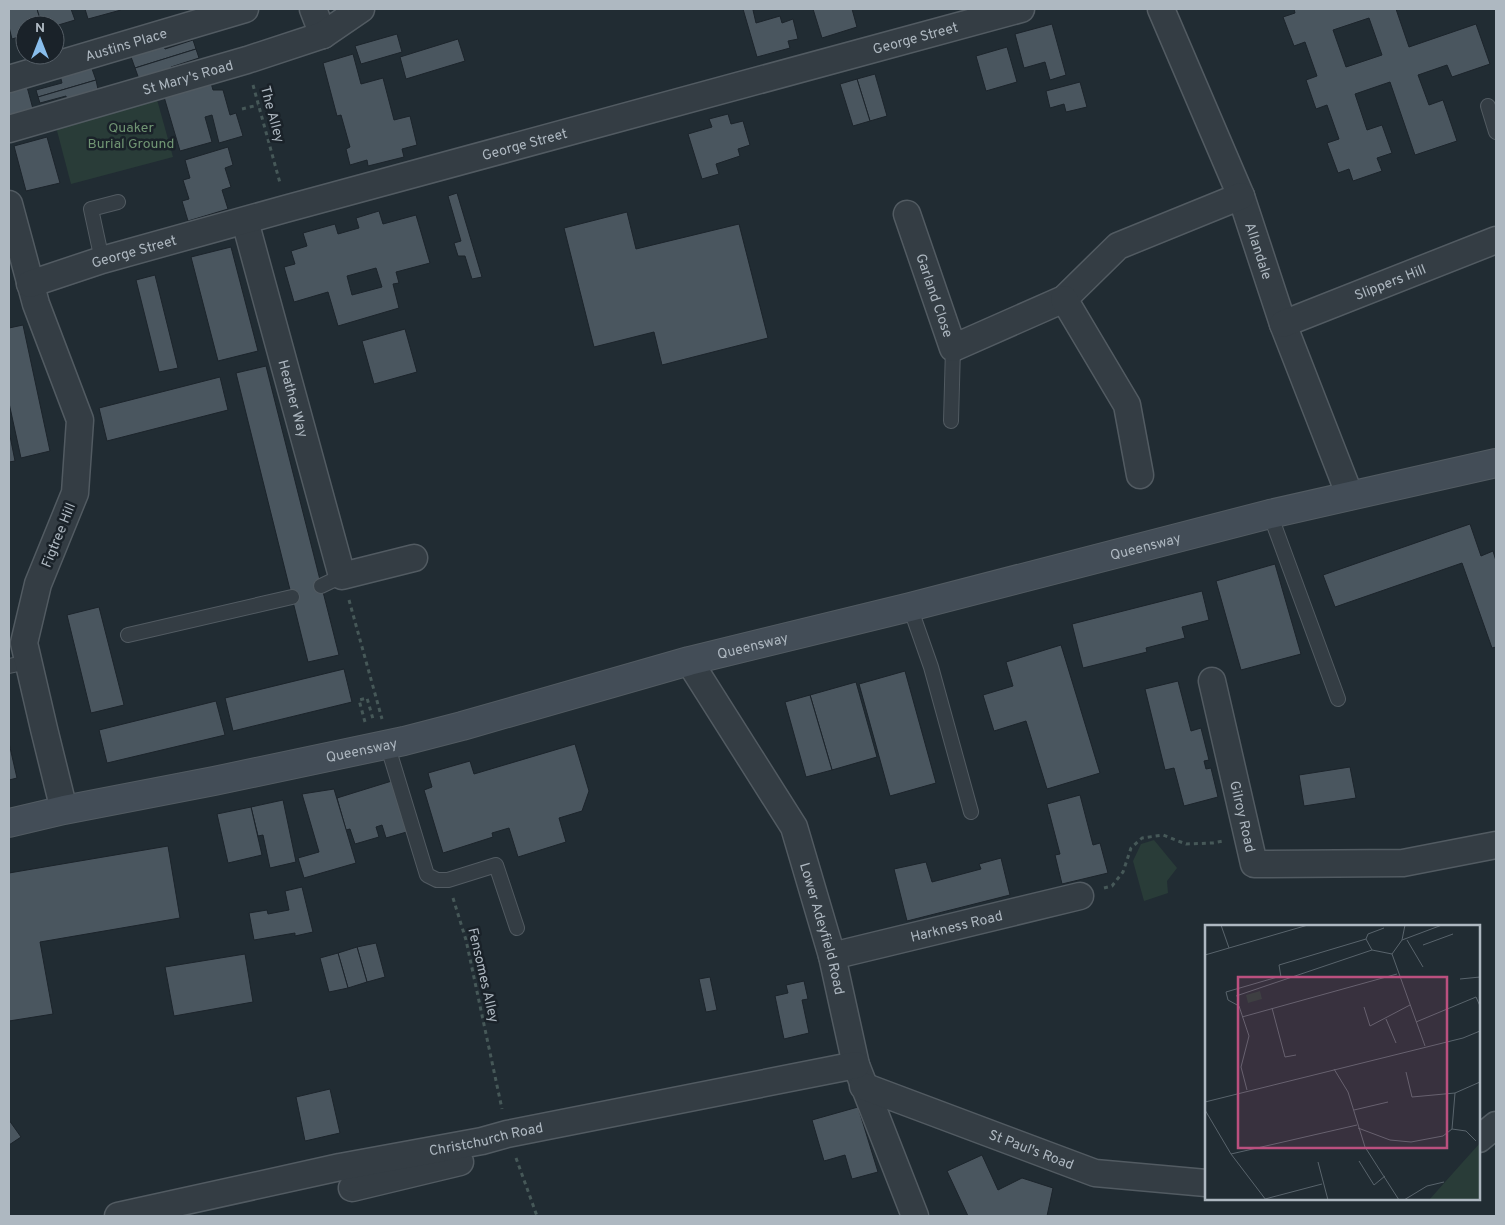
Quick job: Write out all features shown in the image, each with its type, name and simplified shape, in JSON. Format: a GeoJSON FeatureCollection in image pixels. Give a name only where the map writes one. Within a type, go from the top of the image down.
{"type":"FeatureCollection","features":[{"type":"Feature","properties":{"kind":"main road","name":"Queensway"},"geometry":{"type":"LineString","coordinates":[[9,823],[64,810],[214,781],[455,728],[689,662],[1270,514],[1496,463]]}},
{"type":"Feature","properties":{"kind":"street","name":"Austins Place"},"geometry":{"type":"LineString","coordinates":[[9,78],[245,9]]}},
{"type":"Feature","properties":{"kind":"street"},"geometry":{"type":"LineString","coordinates":[[313,9],[322,35]]}},
{"type":"Feature","properties":{"kind":"street","name":"St Mary's Road"},"geometry":{"type":"LineString","coordinates":[[9,129],[247,60],[322,35],[361,9]]}},
{"type":"Feature","properties":{"kind":"street","name":"George Street"},"geometry":{"type":"LineString","coordinates":[[30,284],[102,260],[1021,9]]}},
{"type":"Feature","properties":{"kind":"street","name":"Allandale"},"geometry":{"type":"LineString","coordinates":[[1161,9],[1240,196],[1283,324],[1350,496]]}},
{"type":"Feature","properties":{"kind":"street","name":"Garland Close"},"geometry":{"type":"LineString","coordinates":[[907,214],[953,348],[1064,299],[1118,246],[1240,196]]}},
{"type":"Feature","properties":{"kind":"street","name":"Figtree Hill"},"geometry":{"type":"LineString","coordinates":[[9,204],[36,304],[80,420],[75,493],[38,584],[19,664],[44,729],[64,810]]}},
{"type":"Feature","properties":{"kind":"street","name":"Heather Way"},"geometry":{"type":"LineString","coordinates":[[245,221],[332,581]]}},
{"type":"Feature","properties":{"kind":"street","name":"Slippers Hill"},"geometry":{"type":"LineString","coordinates":[[1283,324],[1496,240]]}},
{"type":"Feature","properties":{"kind":"street"},"geometry":{"type":"LineString","coordinates":[[1064,299],[1127,405],[1140,475]]}},
{"type":"Feature","properties":{"kind":"street"},"geometry":{"type":"LineString","coordinates":[[332,581],[414,558]]}},
{"type":"Feature","properties":{"kind":"street","name":"Lower Adeyfield Road"},"geometry":{"type":"LineString","coordinates":[[689,662],[794,827],[832,956],[859,1075],[915,1216]]}},
{"type":"Feature","properties":{"kind":"street","name":"Gilroy Road"},"geometry":{"type":"LineString","coordinates":[[1212,681],[1254,864],[1404,863],[1496,846]]}},
{"type":"Feature","properties":{"kind":"street","name":"Harkness Road"},"geometry":{"type":"LineString","coordinates":[[832,956],[1080,896]]}},
{"type":"Feature","properties":{"kind":"street","name":"Christchurch Road"},"geometry":{"type":"LineString","coordinates":[[118,1216],[340,1167],[482,1141],[507,1134],[859,1075]]}},
{"type":"Feature","properties":{"kind":"street","name":"St Paul's Road"},"geometry":{"type":"LineString","coordinates":[[859,1075],[1095,1173],[1205,1183]]}},
{"type":"Feature","properties":{"kind":"street"},"geometry":{"type":"LineString","coordinates":[[1480,1138],[1496,1125]]}},
{"type":"Feature","properties":{"kind":"street"},"geometry":{"type":"LineString","coordinates":[[352,1188],[486,1155],[482,1141]]}},
{"type":"Feature","properties":{"kind":"lane"},"geometry":{"type":"LineString","coordinates":[[1488,106],[1496,132]]}},
{"type":"Feature","properties":{"kind":"lane"},"geometry":{"type":"LineString","coordinates":[[102,260],[92,209],[118,202]]}},
{"type":"Feature","properties":{"kind":"lane"},"geometry":{"type":"LineString","coordinates":[[951,421],[953,348]]}},
{"type":"Feature","properties":{"kind":"lane"},"geometry":{"type":"LineString","coordinates":[[1270,514],[1338,699]]}},
{"type":"Feature","properties":{"kind":"lane"},"geometry":{"type":"LineString","coordinates":[[128,635],[292,597]]}},
{"type":"Feature","properties":{"kind":"lane"},"geometry":{"type":"LineString","coordinates":[[910,607],[931,667],[971,812]]}},
{"type":"Feature","properties":{"kind":"lane"},"geometry":{"type":"LineString","coordinates":[[387,744],[427,875],[437,880],[448,880],[496,866],[517,928]]}},
{"type":"Feature","properties":{"kind":"path","name":"The Alley"},"geometry":{"type":"LineString","coordinates":[[247,60],[277,174]]}},
{"type":"Feature","properties":{"kind":"path"},"geometry":{"type":"LineString","coordinates":[[242,109],[258,104]]}},
{"type":"Feature","properties":{"kind":"path"},"geometry":{"type":"LineString","coordinates":[[332,581],[382,719],[373,721],[367,698],[359,700],[365,721]]}},
{"type":"Feature","properties":{"kind":"path"},"geometry":{"type":"LineString","coordinates":[[1080,896],[1112,886],[1123,872],[1131,848],[1142,838],[1163,835],[1186,844],[1213,844],[1247,834]]}},
{"type":"Feature","properties":{"kind":"path","name":"Fensomes Alley"},"geometry":{"type":"LineString","coordinates":[[448,880],[466,940],[507,1134],[537,1216]]}},
{"type":"Feature","properties":{"kind":"green space","name":"Quaker Burial Ground"},"geometry":{"type":"Polygon","coordinates":[[[156,96],[173,157],[71,184],[55,123],[156,96]]]}},
{"type":"Feature","properties":{"kind":"green space"},"geometry":{"type":"Polygon","coordinates":[[[1154,840],[1177,868],[1167,881],[1168,893],[1144,901],[1133,861],[1141,844],[1154,840]]]}},
{"type":"Feature","properties":{"kind":"building"},"geometry":{"type":"Polygon","coordinates":[[[9,9],[37,9],[39,15],[15,15],[15,38],[12,39],[9,27],[9,9]]]}},
{"type":"Feature","properties":{"kind":"building"},"geometry":{"type":"Polygon","coordinates":[[[37,9],[71,9],[75,20],[65,23],[65,15],[39,15],[37,9]]]}},
{"type":"Feature","properties":{"kind":"building"},"geometry":{"type":"Polygon","coordinates":[[[85,9],[120,9],[121,10],[88,19],[85,9]]]}},
{"type":"Feature","properties":{"kind":"building"},"geometry":{"type":"Polygon","coordinates":[[[743,9],[758,9],[753,10],[756,23],[780,16],[782,23],[793,19],[798,39],[788,41],[790,48],[757,57],[743,9]]]}},
{"type":"Feature","properties":{"kind":"building"},"geometry":{"type":"Polygon","coordinates":[[[813,9],[852,9],[857,27],[822,38],[813,9]]]}},
{"type":"Feature","properties":{"kind":"building"},"geometry":{"type":"Polygon","coordinates":[[[1294,9],[1396,9],[1409,47],[1476,24],[1490,64],[1452,77],[1447,65],[1418,75],[1429,105],[1443,100],[1457,141],[1415,155],[1390,82],[1355,94],[1367,130],[1382,125],[1392,153],[1377,158],[1382,171],[1353,181],[1349,169],[1338,173],[1327,143],[1339,139],[1327,105],[1316,109],[1306,80],[1317,76],[1305,42],[1294,46],[1283,17],[1295,13],[1294,9]],[[1369,18],[1333,30],[1346,67],[1382,55],[1369,18]]]}},
{"type":"Feature","properties":{"kind":"building"},"geometry":{"type":"Polygon","coordinates":[[[1052,24],[1066,75],[1050,80],[1045,62],[1024,68],[1015,34],[1052,24]]]}},
{"type":"Feature","properties":{"kind":"building"},"geometry":{"type":"Polygon","coordinates":[[[397,34],[402,52],[361,64],[355,46],[397,34]]]}},
{"type":"Feature","properties":{"kind":"building"},"geometry":{"type":"Polygon","coordinates":[[[458,39],[465,61],[406,79],[400,57],[458,39]]]}},
{"type":"Feature","properties":{"kind":"building"},"geometry":{"type":"Polygon","coordinates":[[[193,40],[196,49],[135,68],[130,54],[163,44],[165,49],[193,40]]]}},
{"type":"Feature","properties":{"kind":"building"},"geometry":{"type":"Polygon","coordinates":[[[1007,47],[1017,82],[986,91],[976,56],[1007,47]]]}},
{"type":"Feature","properties":{"kind":"building"},"geometry":{"type":"Polygon","coordinates":[[[196,49],[199,58],[171,67],[172,72],[140,82],[135,68],[196,49]]]}},
{"type":"Feature","properties":{"kind":"building"},"geometry":{"type":"Polygon","coordinates":[[[353,54],[361,84],[383,78],[394,120],[410,116],[417,145],[402,149],[404,157],[368,166],[367,160],[350,165],[346,149],[350,147],[341,115],[337,116],[323,63],[353,54]]]}},
{"type":"Feature","properties":{"kind":"building"},"geometry":{"type":"Polygon","coordinates":[[[91,66],[96,80],[38,97],[36,90],[62,83],[60,75],[91,66]]]}},
{"type":"Feature","properties":{"kind":"building"},"geometry":{"type":"Polygon","coordinates":[[[875,74],[887,116],[870,121],[857,79],[875,74]]]}},
{"type":"Feature","properties":{"kind":"building"},"geometry":{"type":"Polygon","coordinates":[[[209,76],[213,90],[223,90],[230,115],[236,113],[243,136],[219,143],[212,115],[205,117],[212,142],[180,151],[162,90],[209,76]]]}},
{"type":"Feature","properties":{"kind":"building"},"geometry":{"type":"Polygon","coordinates":[[[857,79],[870,121],[853,126],[840,84],[857,79]]]}},
{"type":"Feature","properties":{"kind":"building"},"geometry":{"type":"Polygon","coordinates":[[[96,80],[99,94],[67,104],[66,96],[40,103],[38,97],[96,80]]]}},
{"type":"Feature","properties":{"kind":"building"},"geometry":{"type":"Polygon","coordinates":[[[1080,82],[1087,107],[1066,112],[1064,104],[1050,108],[1046,91],[1080,82]]]}},
{"type":"Feature","properties":{"kind":"building"},"geometry":{"type":"Polygon","coordinates":[[[26,83],[33,109],[9,116],[9,88],[26,83]]]}},
{"type":"Feature","properties":{"kind":"building"},"geometry":{"type":"Polygon","coordinates":[[[728,114],[731,124],[743,121],[750,145],[738,149],[740,156],[716,164],[719,174],[702,179],[688,134],[712,127],[709,119],[728,114]]]}},
{"type":"Feature","properties":{"kind":"building"},"geometry":{"type":"Polygon","coordinates":[[[47,137],[60,183],[26,191],[14,146],[47,137]]]}},
{"type":"Feature","properties":{"kind":"building"},"geometry":{"type":"Polygon","coordinates":[[[228,147],[233,165],[225,168],[231,187],[222,190],[228,209],[188,221],[182,201],[189,199],[183,180],[190,178],[185,160],[228,147]]]}},
{"type":"Feature","properties":{"kind":"building"},"geometry":{"type":"Polygon","coordinates":[[[457,193],[482,277],[472,279],[465,256],[458,256],[454,243],[461,241],[448,196],[457,193]]]}},
{"type":"Feature","properties":{"kind":"building"},"geometry":{"type":"Polygon","coordinates":[[[379,211],[383,224],[416,215],[430,263],[396,272],[399,283],[393,284],[399,308],[338,326],[328,292],[294,302],[284,267],[295,264],[291,251],[307,246],[303,233],[335,224],[338,234],[359,228],[356,218],[379,211]],[[376,268],[347,276],[352,295],[382,287],[376,268]]]}},
{"type":"Feature","properties":{"kind":"building"},"geometry":{"type":"Polygon","coordinates":[[[627,212],[636,249],[739,224],[768,338],[662,365],[654,332],[594,347],[564,228],[627,212]]]}},
{"type":"Feature","properties":{"kind":"building"},"geometry":{"type":"Polygon","coordinates":[[[231,247],[258,351],[218,361],[191,257],[231,247]]]}},
{"type":"Feature","properties":{"kind":"building"},"geometry":{"type":"Polygon","coordinates":[[[155,275],[178,368],[159,372],[136,280],[155,275]]]}},
{"type":"Feature","properties":{"kind":"building"},"geometry":{"type":"Polygon","coordinates":[[[23,325],[50,451],[21,458],[9,403],[9,328],[23,325]]]}},
{"type":"Feature","properties":{"kind":"building"},"geometry":{"type":"Polygon","coordinates":[[[405,329],[417,372],[374,384],[362,341],[405,329]]]}},
{"type":"Feature","properties":{"kind":"building"},"geometry":{"type":"Polygon","coordinates":[[[266,366],[339,655],[308,662],[236,373],[266,366]]]}},
{"type":"Feature","properties":{"kind":"building"},"geometry":{"type":"Polygon","coordinates":[[[220,377],[228,410],[107,441],[99,408],[220,377]]]}},
{"type":"Feature","properties":{"kind":"building"},"geometry":{"type":"Polygon","coordinates":[[[9,431],[15,461],[9,462],[9,431]]]}},
{"type":"Feature","properties":{"kind":"building"},"geometry":{"type":"Polygon","coordinates":[[[1470,524],[1481,556],[1493,551],[1496,561],[1496,647],[1492,648],[1462,563],[1335,607],[1323,575],[1470,524]]]}},
{"type":"Feature","properties":{"kind":"building"},"geometry":{"type":"Polygon","coordinates":[[[1275,564],[1301,654],[1241,670],[1216,581],[1275,564]]]}},
{"type":"Feature","properties":{"kind":"building"},"geometry":{"type":"Polygon","coordinates":[[[1202,591],[1209,620],[1182,627],[1185,638],[1146,648],[1147,652],[1083,668],[1072,624],[1202,591]]]}},
{"type":"Feature","properties":{"kind":"building"},"geometry":{"type":"Polygon","coordinates":[[[99,607],[124,705],[91,713],[67,615],[99,607]]]}},
{"type":"Feature","properties":{"kind":"building"},"geometry":{"type":"Polygon","coordinates":[[[1061,645],[1100,773],[1047,789],[1026,721],[994,731],[983,695],[1013,686],[1006,662],[1061,645]]]}},
{"type":"Feature","properties":{"kind":"building"},"geometry":{"type":"Polygon","coordinates":[[[344,669],[352,702],[233,731],[225,698],[344,669]]]}},
{"type":"Feature","properties":{"kind":"building"},"geometry":{"type":"Polygon","coordinates":[[[905,671],[936,783],[890,796],[859,684],[905,671]]]}},
{"type":"Feature","properties":{"kind":"building"},"geometry":{"type":"Polygon","coordinates":[[[1178,681],[1191,731],[1201,728],[1209,760],[1204,761],[1206,769],[1211,768],[1218,797],[1184,806],[1174,768],[1165,770],[1145,689],[1178,681]]]}},
{"type":"Feature","properties":{"kind":"building"},"geometry":{"type":"Polygon","coordinates":[[[856,682],[877,757],[832,770],[810,695],[856,682]]]}},
{"type":"Feature","properties":{"kind":"building"},"geometry":{"type":"Polygon","coordinates":[[[810,695],[832,770],[806,777],[785,702],[810,695]]]}},
{"type":"Feature","properties":{"kind":"building"},"geometry":{"type":"Polygon","coordinates":[[[216,701],[225,735],[107,763],[99,730],[216,701]]]}},
{"type":"Feature","properties":{"kind":"building"},"geometry":{"type":"Polygon","coordinates":[[[9,743],[17,778],[9,780],[9,743]]]}},
{"type":"Feature","properties":{"kind":"building"},"geometry":{"type":"Polygon","coordinates":[[[575,744],[589,791],[582,811],[559,818],[566,842],[518,857],[509,828],[492,833],[493,837],[443,853],[424,790],[432,787],[428,773],[470,761],[474,774],[575,744]]]}},
{"type":"Feature","properties":{"kind":"building"},"geometry":{"type":"Polygon","coordinates":[[[1350,767],[1356,798],[1304,806],[1299,775],[1350,767]]]}},
{"type":"Feature","properties":{"kind":"building"},"geometry":{"type":"Polygon","coordinates":[[[395,780],[410,831],[386,838],[382,825],[376,827],[379,837],[355,844],[350,829],[346,830],[337,798],[395,780]]]}},
{"type":"Feature","properties":{"kind":"building"},"geometry":{"type":"Polygon","coordinates":[[[334,789],[356,863],[304,878],[298,858],[319,852],[302,794],[334,789]]]}},
{"type":"Feature","properties":{"kind":"building"},"geometry":{"type":"Polygon","coordinates":[[[1080,795],[1093,845],[1100,843],[1108,873],[1062,884],[1055,855],[1060,854],[1047,804],[1080,795]]]}},
{"type":"Feature","properties":{"kind":"building"},"geometry":{"type":"Polygon","coordinates":[[[283,800],[296,862],[270,868],[263,835],[258,836],[251,807],[283,800]]]}},
{"type":"Feature","properties":{"kind":"building"},"geometry":{"type":"Polygon","coordinates":[[[251,807],[262,855],[228,863],[217,814],[251,807]]]}},
{"type":"Feature","properties":{"kind":"building"},"geometry":{"type":"Polygon","coordinates":[[[168,846],[180,918],[40,942],[53,1014],[9,1021],[9,873],[168,846]]]}},
{"type":"Feature","properties":{"kind":"building"},"geometry":{"type":"Polygon","coordinates":[[[1001,858],[1010,895],[907,921],[894,869],[926,862],[932,882],[981,869],[979,864],[1001,858]]]}},
{"type":"Feature","properties":{"kind":"building"},"geometry":{"type":"Polygon","coordinates":[[[302,887],[313,932],[295,936],[295,933],[254,940],[249,913],[267,910],[268,914],[289,910],[285,891],[302,887]]]}},
{"type":"Feature","properties":{"kind":"building"},"geometry":{"type":"Polygon","coordinates":[[[376,943],[385,977],[367,982],[357,947],[376,943]]]}},
{"type":"Feature","properties":{"kind":"building"},"geometry":{"type":"Polygon","coordinates":[[[357,947],[367,982],[348,988],[338,953],[357,947]]]}},
{"type":"Feature","properties":{"kind":"building"},"geometry":{"type":"Polygon","coordinates":[[[338,953],[348,988],[329,992],[320,958],[338,953]]]}},
{"type":"Feature","properties":{"kind":"building"},"geometry":{"type":"Polygon","coordinates":[[[245,954],[253,1002],[174,1016],[165,967],[245,954]]]}},
{"type":"Feature","properties":{"kind":"building"},"geometry":{"type":"Polygon","coordinates":[[[710,977],[717,1010],[706,1012],[699,979],[710,977]]]}},
{"type":"Feature","properties":{"kind":"building"},"geometry":{"type":"Polygon","coordinates":[[[804,981],[808,999],[802,1000],[809,1033],[784,1039],[775,996],[788,993],[786,985],[804,981]]]}},
{"type":"Feature","properties":{"kind":"building"},"geometry":{"type":"Polygon","coordinates":[[[330,1089],[340,1133],[305,1141],[296,1097],[330,1089]]]}},
{"type":"Feature","properties":{"kind":"building"},"geometry":{"type":"Polygon","coordinates":[[[858,1107],[878,1172],[852,1179],[845,1155],[824,1161],[812,1120],[858,1107]]]}},
{"type":"Feature","properties":{"kind":"building"},"geometry":{"type":"Polygon","coordinates":[[[9,1120],[21,1137],[9,1145],[9,1120]]]}},
{"type":"Feature","properties":{"kind":"building"},"geometry":{"type":"Polygon","coordinates":[[[982,1155],[998,1190],[1022,1178],[1053,1188],[1047,1216],[968,1216],[947,1171],[982,1155]]]}}]}
